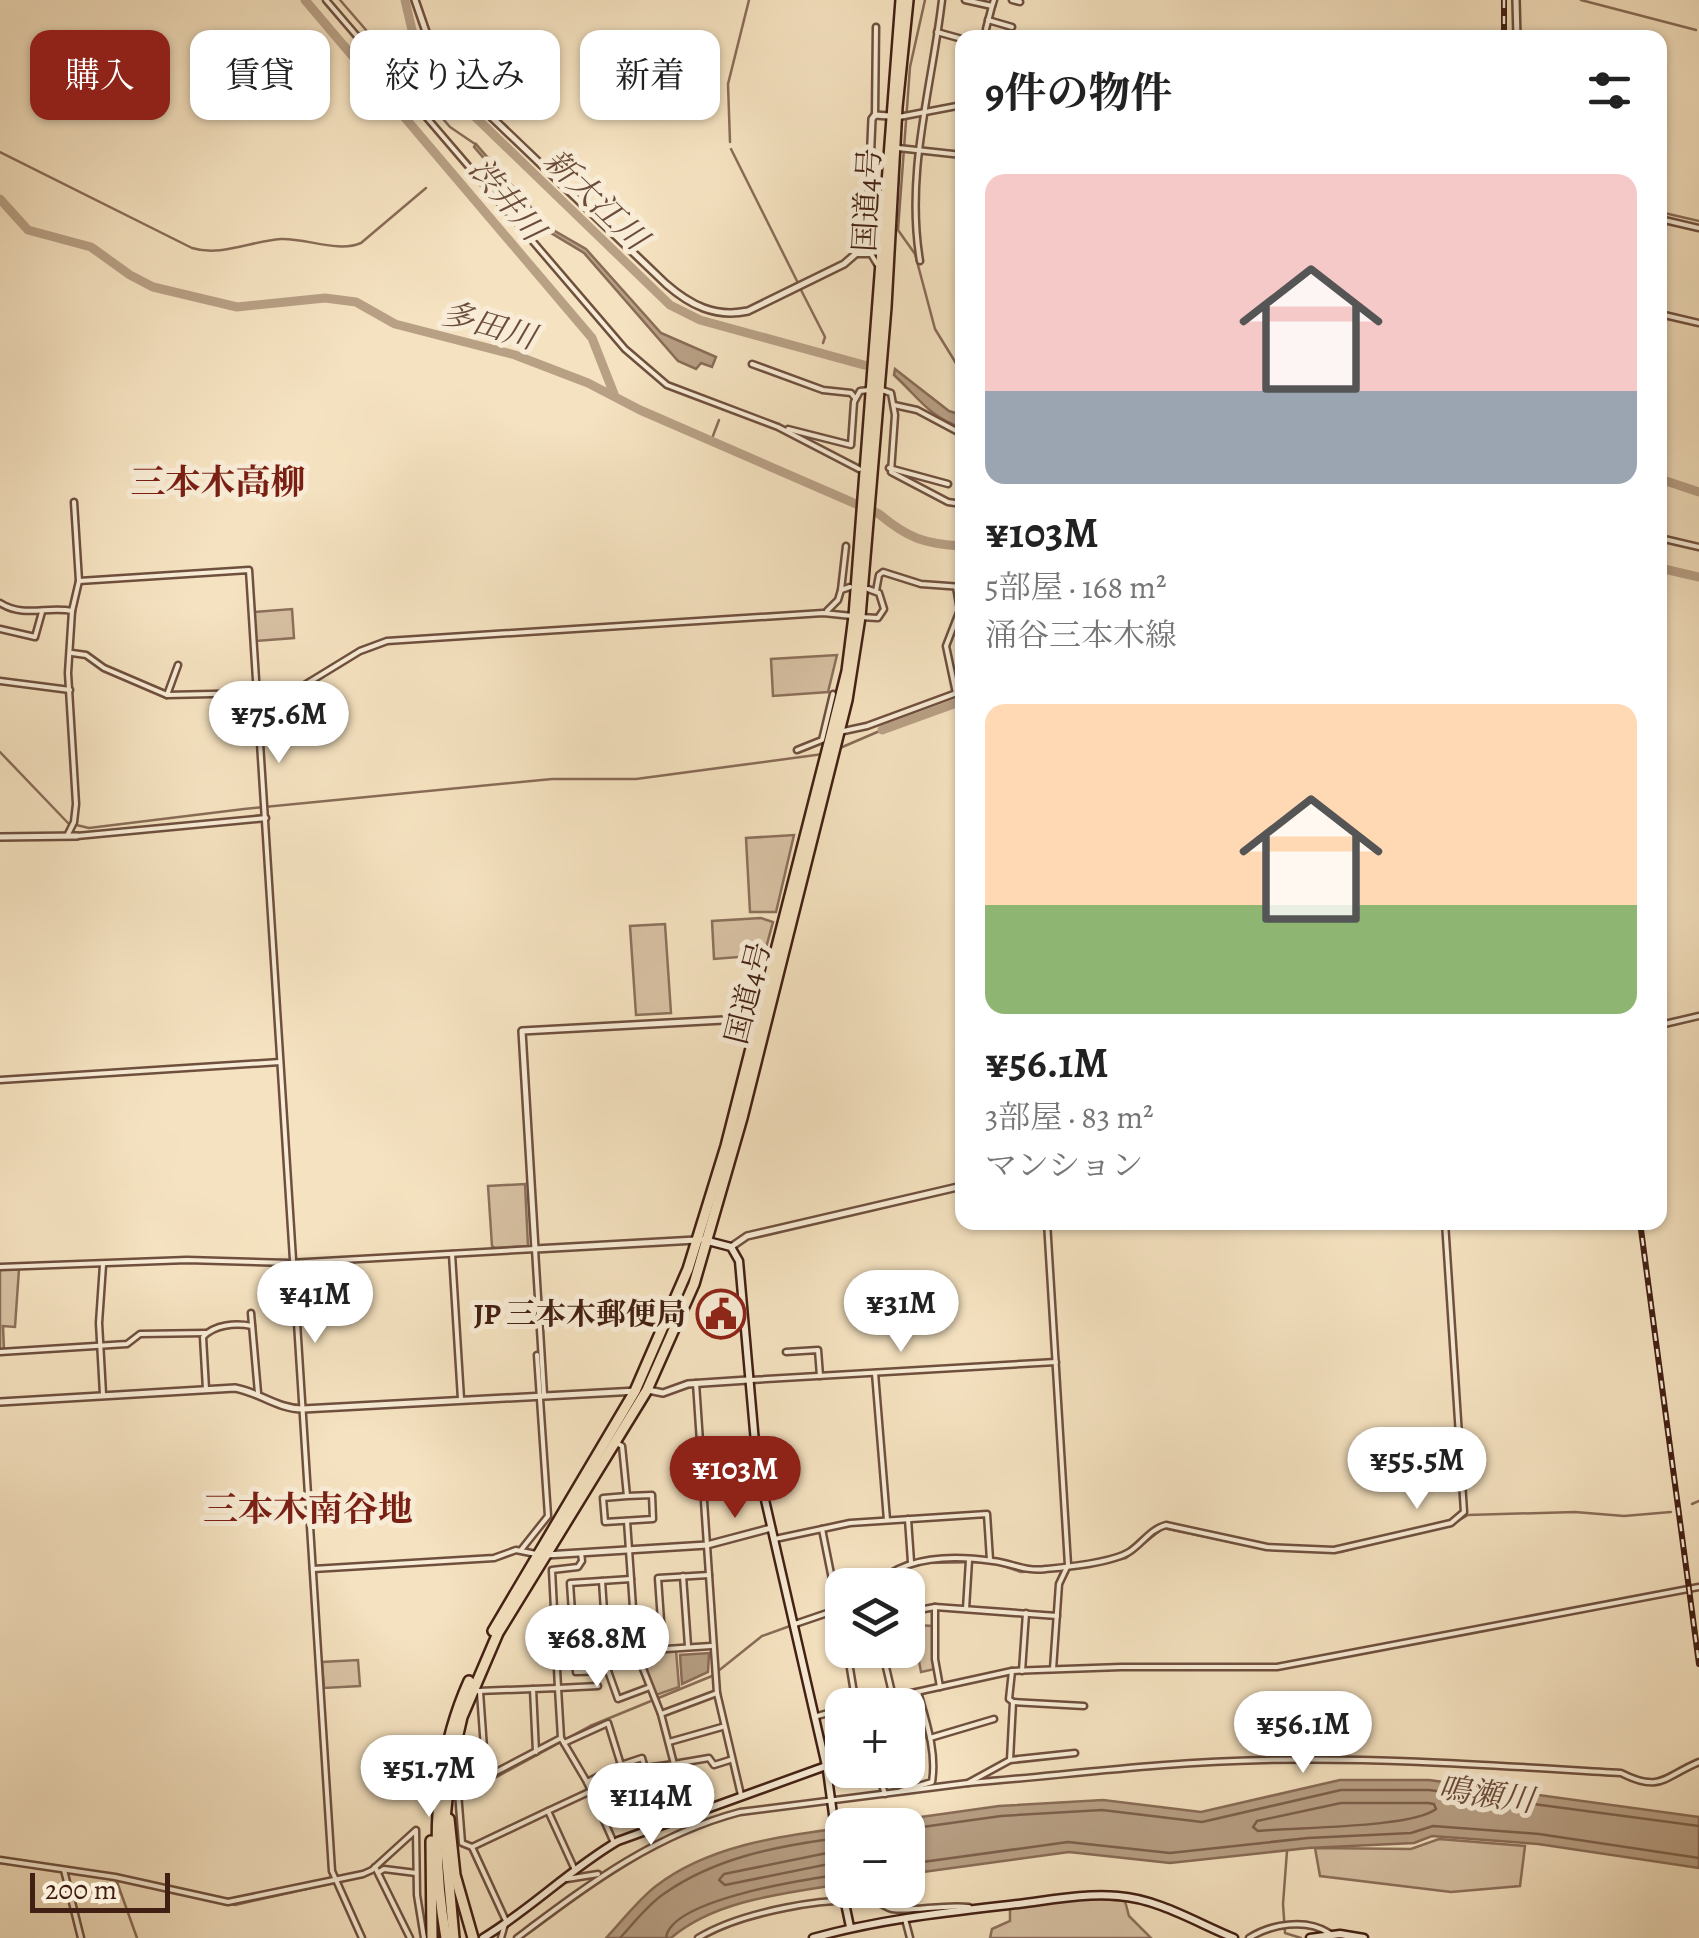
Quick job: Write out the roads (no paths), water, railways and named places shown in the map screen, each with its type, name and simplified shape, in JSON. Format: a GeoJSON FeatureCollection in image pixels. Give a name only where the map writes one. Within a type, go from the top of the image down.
{"type":"FeatureCollection","features":[{"type":"Feature","properties":{"kind":"highway","name":"国道4号"},"geometry":{"type":"LineString","coordinates":[[875,390],[879,294],[899,117],[904,0]]}},
{"type":"Feature","properties":{"kind":"highway","name":"国道4号"},"geometry":{"type":"LineString","coordinates":[[450,1938],[436,1862],[436,1828],[445,1761],[462,1696],[480,1656],[617,1443],[683,1312],[763,1019],[833,733],[856,658],[866,490],[900,148],[899,117]]}},
{"type":"Feature","properties":{"kind":"highway","name":"国道4号"},"geometry":{"type":"LineString","coordinates":[[450,1938],[444,1848],[448,1786],[457,1736],[498,1633],[635,1391],[704,1240]]}},
{"type":"Feature","properties":{"kind":"highway"},"geometry":{"type":"LineString","coordinates":[[432,1938],[430,1853],[436,1794],[445,1761]]}},
{"type":"Feature","properties":{"kind":"highway"},"geometry":{"type":"LineString","coordinates":[[448,1786],[451,1853],[473,1938]]}},
{"type":"Feature","properties":{"kind":"main road"},"geometry":{"type":"LineString","coordinates":[[704,1240],[730,1247],[740,1267],[754,1448],[825,1762]]}},
{"type":"Feature","properties":{"kind":"main road"},"geometry":{"type":"LineString","coordinates":[[482,1938],[614,1844],[825,1766]]}},
{"type":"Feature","properties":{"kind":"main road"},"geometry":{"type":"LineString","coordinates":[[830,1788],[833,1808]]}},
{"type":"Feature","properties":{"kind":"main road"},"geometry":{"type":"LineString","coordinates":[[813,1938],[850,1927],[979,1908],[1120,1896],[1162,1906],[1234,1938]]}},
{"type":"Feature","properties":{"kind":"main road"},"geometry":{"type":"LineString","coordinates":[[846,1908],[850,1927]]}},
{"type":"Feature","properties":{"kind":"main road"},"geometry":{"type":"LineString","coordinates":[[1310,1938],[1332,1934],[1364,1938]]}},
{"type":"Feature","properties":{"kind":"street"},"geometry":{"type":"LineString","coordinates":[[326,0],[625,349],[667,385],[778,427],[859,469]]}},
{"type":"Feature","properties":{"kind":"street"},"geometry":{"type":"LineString","coordinates":[[416,0],[432,52],[457,84],[666,284],[692,303],[722,314],[748,310],[856,255],[867,234],[876,27]]}},
{"type":"Feature","properties":{"kind":"street"},"geometry":{"type":"LineString","coordinates":[[920,261],[916,179],[922,114],[942,0]]}},
{"type":"Feature","properties":{"kind":"street"},"geometry":{"type":"LineString","coordinates":[[965,0],[993,3],[986,28]]}},
{"type":"Feature","properties":{"kind":"street"},"geometry":{"type":"LineString","coordinates":[[1012,0],[1020,2]]}},
{"type":"Feature","properties":{"kind":"street"},"geometry":{"type":"LineString","coordinates":[[1516,0],[1517,30]]}},
{"type":"Feature","properties":{"kind":"street"},"geometry":{"type":"LineString","coordinates":[[988,20],[1012,27]]}},
{"type":"Feature","properties":{"kind":"street"},"geometry":{"type":"LineString","coordinates":[[937,32],[955,37]]}},
{"type":"Feature","properties":{"kind":"street"},"geometry":{"type":"LineString","coordinates":[[875,115],[899,117],[955,107]]}},
{"type":"Feature","properties":{"kind":"street"},"geometry":{"type":"LineString","coordinates":[[900,148],[955,155]]}},
{"type":"Feature","properties":{"kind":"street"},"geometry":{"type":"LineString","coordinates":[[1667,221],[1699,228]]}},
{"type":"Feature","properties":{"kind":"street"},"geometry":{"type":"LineString","coordinates":[[856,255],[868,253],[876,260],[879,294]]}},
{"type":"Feature","properties":{"kind":"street"},"geometry":{"type":"LineString","coordinates":[[1667,315],[1699,322]]}},
{"type":"Feature","properties":{"kind":"street"},"geometry":{"type":"LineString","coordinates":[[752,364],[823,390],[851,394],[856,399]]}},
{"type":"Feature","properties":{"kind":"street"},"geometry":{"type":"LineString","coordinates":[[778,427],[851,445],[852,418],[860,391],[889,391],[895,422],[889,468]]}},
{"type":"Feature","properties":{"kind":"street"},"geometry":{"type":"LineString","coordinates":[[894,406],[918,410],[955,430]]}},
{"type":"Feature","properties":{"kind":"street"},"geometry":{"type":"LineString","coordinates":[[852,418],[859,419]]}},
{"type":"Feature","properties":{"kind":"street"},"geometry":{"type":"LineString","coordinates":[[886,422],[895,422]]}},
{"type":"Feature","properties":{"kind":"street"},"geometry":{"type":"LineString","coordinates":[[889,468],[948,484]]}},
{"type":"Feature","properties":{"kind":"street"},"geometry":{"type":"LineString","coordinates":[[889,468],[955,503]]}},
{"type":"Feature","properties":{"kind":"street"},"geometry":{"type":"LineString","coordinates":[[66,836],[72,830],[76,804],[70,690],[72,611],[80,580],[74,502]]}},
{"type":"Feature","properties":{"kind":"street"},"geometry":{"type":"LineString","coordinates":[[1667,540],[1699,547]]}},
{"type":"Feature","properties":{"kind":"street"},"geometry":{"type":"LineString","coordinates":[[823,612],[838,600],[842,590],[846,546]]}},
{"type":"Feature","properties":{"kind":"street"},"geometry":{"type":"LineString","coordinates":[[80,580],[249,570],[336,1882],[362,1938]]}},
{"type":"Feature","properties":{"kind":"street"},"geometry":{"type":"LineString","coordinates":[[876,591],[883,572],[921,584],[955,587]]}},
{"type":"Feature","properties":{"kind":"street"},"geometry":{"type":"LineString","coordinates":[[842,590],[850,587]]}},
{"type":"Feature","properties":{"kind":"street"},"geometry":{"type":"LineString","coordinates":[[72,653],[86,655],[104,668],[168,695],[297,692],[360,651],[387,641],[823,612],[878,618],[884,602],[876,591],[868,589]]}},
{"type":"Feature","properties":{"kind":"street"},"geometry":{"type":"LineString","coordinates":[[0,604],[42,612],[56,608],[72,611]]}},
{"type":"Feature","properties":{"kind":"street"},"geometry":{"type":"LineString","coordinates":[[0,629],[35,637],[42,612]]}},
{"type":"Feature","properties":{"kind":"street"},"geometry":{"type":"LineString","coordinates":[[955,624],[946,649],[955,677]]}},
{"type":"Feature","properties":{"kind":"street"},"geometry":{"type":"LineString","coordinates":[[168,695],[178,665]]}},
{"type":"Feature","properties":{"kind":"street"},"geometry":{"type":"LineString","coordinates":[[0,682],[70,690]]}},
{"type":"Feature","properties":{"kind":"street"},"geometry":{"type":"LineString","coordinates":[[832,694],[833,733]]}},
{"type":"Feature","properties":{"kind":"street"},"geometry":{"type":"LineString","coordinates":[[798,750],[833,733],[867,726],[955,694]]}},
{"type":"Feature","properties":{"kind":"street"},"geometry":{"type":"LineString","coordinates":[[0,837],[77,836],[265,815]]}},
{"type":"Feature","properties":{"kind":"street"},"geometry":{"type":"LineString","coordinates":[[1667,1023],[1699,1016]]}},
{"type":"Feature","properties":{"kind":"street"},"geometry":{"type":"LineString","coordinates":[[521,1550],[548,1516],[523,1029],[763,1019]]}},
{"type":"Feature","properties":{"kind":"street"},"geometry":{"type":"LineString","coordinates":[[0,1080],[280,1062]]}},
{"type":"Feature","properties":{"kind":"street"},"geometry":{"type":"LineString","coordinates":[[730,1247],[747,1236],[955,1188]]}},
{"type":"Feature","properties":{"kind":"street"},"geometry":{"type":"LineString","coordinates":[[1047,1230],[1068,1565],[1059,1584],[1052,1669]]}},
{"type":"Feature","properties":{"kind":"street"},"geometry":{"type":"LineString","coordinates":[[899,1568],[910,1562],[990,1560],[1026,1570],[1068,1565],[1124,1555],[1166,1525],[1266,1546],[1338,1550],[1451,1522],[1464,1512],[1446,1230]]}},
{"type":"Feature","properties":{"kind":"street"},"geometry":{"type":"LineString","coordinates":[[0,1267],[186,1260],[293,1263],[704,1240]]}},
{"type":"Feature","properties":{"kind":"street"},"geometry":{"type":"LineString","coordinates":[[452,1254],[461,1398]]}},
{"type":"Feature","properties":{"kind":"street"},"geometry":{"type":"LineString","coordinates":[[103,1265],[100,1346],[104,1396]]}},
{"type":"Feature","properties":{"kind":"street"},"geometry":{"type":"LineString","coordinates":[[252,1314],[258,1396]]}},
{"type":"Feature","properties":{"kind":"street"},"geometry":{"type":"LineString","coordinates":[[0,1352],[131,1344],[140,1334],[206,1333],[222,1326],[252,1326]]}},
{"type":"Feature","properties":{"kind":"street"},"geometry":{"type":"LineString","coordinates":[[206,1333],[206,1390]]}},
{"type":"Feature","properties":{"kind":"street"},"geometry":{"type":"LineString","coordinates":[[786,1352],[818,1350],[820,1376]]}},
{"type":"Feature","properties":{"kind":"street"},"geometry":{"type":"LineString","coordinates":[[537,1355],[542,1394]]}},
{"type":"Feature","properties":{"kind":"street"},"geometry":{"type":"LineString","coordinates":[[0,1402],[234,1388],[280,1407],[303,1409],[542,1394],[647,1390],[663,1393],[696,1384],[1056,1362]]}},
{"type":"Feature","properties":{"kind":"street"},"geometry":{"type":"LineString","coordinates":[[875,1373],[887,1520]]}},
{"type":"Feature","properties":{"kind":"street"},"geometry":{"type":"LineString","coordinates":[[696,1384],[716,1693],[741,1796]]}},
{"type":"Feature","properties":{"kind":"street"},"geometry":{"type":"LineString","coordinates":[[617,1443],[622,1446],[626,1496]]}},
{"type":"Feature","properties":{"kind":"street"},"geometry":{"type":"LineString","coordinates":[[652,1495],[653,1519],[606,1522],[603,1498],[626,1496],[652,1495]]}},
{"type":"Feature","properties":{"kind":"street"},"geometry":{"type":"LineString","coordinates":[[774,1540],[850,1522],[987,1514],[990,1560]]}},
{"type":"Feature","properties":{"kind":"street"},"geometry":{"type":"LineString","coordinates":[[908,1519],[910,1562]]}},
{"type":"Feature","properties":{"kind":"street"},"geometry":{"type":"LineString","coordinates":[[627,1521],[636,1651],[661,1714],[674,1764]]}},
{"type":"Feature","properties":{"kind":"street"},"geometry":{"type":"LineString","coordinates":[[313,1569],[494,1558],[521,1550],[542,1555],[581,1554],[707,1544],[771,1528]]}},
{"type":"Feature","properties":{"kind":"street"},"geometry":{"type":"LineString","coordinates":[[822,1529],[830,1568]]}},
{"type":"Feature","properties":{"kind":"street"},"geometry":{"type":"LineString","coordinates":[[581,1554],[578,1567],[552,1570],[563,1741],[587,1782],[614,1844]]}},
{"type":"Feature","properties":{"kind":"street"},"geometry":{"type":"LineString","coordinates":[[966,1609],[968,1561]]}},
{"type":"Feature","properties":{"kind":"street"},"geometry":{"type":"LineString","coordinates":[[663,1649],[658,1578],[709,1575]]}},
{"type":"Feature","properties":{"kind":"street"},"geometry":{"type":"LineString","coordinates":[[683,1576],[688,1648]]}},
{"type":"Feature","properties":{"kind":"street"},"geometry":{"type":"LineString","coordinates":[[608,1671],[576,1672],[570,1583],[632,1579]]}},
{"type":"Feature","properties":{"kind":"street"},"geometry":{"type":"LineString","coordinates":[[602,1581],[608,1671],[618,1699],[650,1687]]}},
{"type":"Feature","properties":{"kind":"street"},"geometry":{"type":"LineString","coordinates":[[925,1690],[1022,1670],[1277,1668],[1699,1587]]}},
{"type":"Feature","properties":{"kind":"street"},"geometry":{"type":"LineString","coordinates":[[935,1607],[935,1658],[940,1687]]}},
{"type":"Feature","properties":{"kind":"street"},"geometry":{"type":"LineString","coordinates":[[925,1609],[1057,1616]]}},
{"type":"Feature","properties":{"kind":"street"},"geometry":{"type":"LineString","coordinates":[[1022,1670],[1026,1613]]}},
{"type":"Feature","properties":{"kind":"street"},"geometry":{"type":"LineString","coordinates":[[793,1624],[825,1614]]}},
{"type":"Feature","properties":{"kind":"street"},"geometry":{"type":"LineString","coordinates":[[555,1629],[573,1628]]}},
{"type":"Feature","properties":{"kind":"street"},"geometry":{"type":"LineString","coordinates":[[636,1651],[714,1646]]}},
{"type":"Feature","properties":{"kind":"street"},"geometry":{"type":"LineString","coordinates":[[1012,1671],[1009,1699],[1013,1702],[1084,1706]]}},
{"type":"Feature","properties":{"kind":"street"},"geometry":{"type":"LineString","coordinates":[[486,1779],[476,1691],[598,1686]]}},
{"type":"Feature","properties":{"kind":"street"},"geometry":{"type":"LineString","coordinates":[[532,1689],[536,1752]]}},
{"type":"Feature","properties":{"kind":"street"},"geometry":{"type":"LineString","coordinates":[[661,1714],[716,1693]]}},
{"type":"Feature","properties":{"kind":"street"},"geometry":{"type":"LineString","coordinates":[[1010,1760],[1013,1702]]}},
{"type":"Feature","properties":{"kind":"street"},"geometry":{"type":"LineString","coordinates":[[814,1718],[825,1714]]}},
{"type":"Feature","properties":{"kind":"street"},"geometry":{"type":"LineString","coordinates":[[900,1792],[932,1782],[925,1719]]}},
{"type":"Feature","properties":{"kind":"street"},"geometry":{"type":"LineString","coordinates":[[930,1738],[994,1719]]}},
{"type":"Feature","properties":{"kind":"street"},"geometry":{"type":"LineString","coordinates":[[462,1843],[458,1792],[536,1752],[608,1723],[620,1765]]}},
{"type":"Feature","properties":{"kind":"street"},"geometry":{"type":"LineString","coordinates":[[668,1742],[723,1727]]}},
{"type":"Feature","properties":{"kind":"street"},"geometry":{"type":"LineString","coordinates":[[968,1783],[1010,1760],[1075,1753]]}},
{"type":"Feature","properties":{"kind":"street"},"geometry":{"type":"LineString","coordinates":[[587,1782],[642,1758],[645,1768],[709,1758],[714,1764],[730,1760]]}},
{"type":"Feature","properties":{"kind":"street"},"geometry":{"type":"LineString","coordinates":[[517,1938],[602,1874],[667,1837],[740,1812],[833,1804],[968,1783],[1188,1764],[1310,1759],[1456,1763],[1621,1774],[1644,1784],[1699,1762]]}},
{"type":"Feature","properties":{"kind":"street"},"geometry":{"type":"LineString","coordinates":[[884,1788],[886,1794]]}},
{"type":"Feature","properties":{"kind":"street"},"geometry":{"type":"LineString","coordinates":[[472,1847],[591,1791]]}},
{"type":"Feature","properties":{"kind":"street"},"geometry":{"type":"LineString","coordinates":[[548,1811],[575,1870]]}},
{"type":"Feature","properties":{"kind":"street"},"geometry":{"type":"LineString","coordinates":[[377,1870],[413,1830],[418,1832],[421,1843],[416,1872],[424,1938]]}},
{"type":"Feature","properties":{"kind":"street"},"geometry":{"type":"LineString","coordinates":[[454,1844],[472,1847],[506,1924],[501,1938]]}},
{"type":"Feature","properties":{"kind":"street"},"geometry":{"type":"LineString","coordinates":[[0,1860],[115,1877],[228,1902],[336,1882],[377,1870],[416,1872]]}},
{"type":"Feature","properties":{"kind":"street"},"geometry":{"type":"LineString","coordinates":[[64,1870],[81,1938]]}},
{"type":"Feature","properties":{"kind":"street"},"geometry":{"type":"LineString","coordinates":[[377,1870],[410,1938]]}},
{"type":"Feature","properties":{"kind":"street"},"geometry":{"type":"LineString","coordinates":[[566,1880],[602,1874]]}},
{"type":"Feature","properties":{"kind":"street"},"geometry":{"type":"LineString","coordinates":[[698,1938],[716,1927],[764,1910],[840,1903],[880,1903],[891,1909],[946,1904],[979,1908]]}},
{"type":"Feature","properties":{"kind":"street"},"geometry":{"type":"LineString","coordinates":[[905,1919],[910,1938]]}},
{"type":"Feature","properties":{"kind":"street"},"geometry":{"type":"LineString","coordinates":[[1249,1938],[1265,1928],[1290,1925],[1318,1926],[1332,1934]]}},
{"type":"Feature","properties":{"kind":"water"},"geometry":{"type":"Polygon","coordinates":[[[476,144],[548,227],[586,249],[661,333],[716,357],[712,367],[701,363],[696,369],[678,361],[584,253],[546,230],[474,147],[476,144]]]}},
{"type":"Feature","properties":{"kind":"water"},"geometry":{"type":"Polygon","coordinates":[[[895,369],[955,413],[955,425],[925,406],[894,375],[895,369]]]}},
{"type":"Feature","properties":{"kind":"water"},"geometry":{"type":"Polygon","coordinates":[[[709,1653],[708,1672],[682,1684],[680,1655],[709,1653]]]}},
{"type":"Feature","properties":{"kind":"water","name":"鳴瀬川"},"geometry":{"type":"Polygon","coordinates":[[[1340,1780],[1429,1780],[1699,1817],[1699,1868],[1538,1844],[1432,1836],[1414,1843],[1308,1848],[1170,1863],[1069,1852],[925,1872],[925,1816],[999,1806],[1103,1800],[1201,1812],[1340,1780]]]}},
{"type":"Feature","properties":{"kind":"water"},"geometry":{"type":"Polygon","coordinates":[[[825,1831],[825,1887],[730,1907],[708,1915],[671,1938],[606,1938],[636,1904],[676,1872],[721,1852],[769,1839],[825,1831]]]}},
{"type":"Feature","properties":{"kind":"waterway","name":"渋井川"},"geometry":{"type":"LineString","coordinates":[[305,0],[592,338],[614,394]]}},
{"type":"Feature","properties":{"kind":"waterway"},"geometry":{"type":"LineString","coordinates":[[340,0],[450,127],[475,144]]}},
{"type":"Feature","properties":{"kind":"waterway","name":"新大江川"},"geometry":{"type":"LineString","coordinates":[[405,0],[415,43],[439,82],[670,305],[700,320],[864,365]]}},
{"type":"Feature","properties":{"kind":"waterway"},"geometry":{"type":"LineString","coordinates":[[730,142],[728,84],[749,0]]}},
{"type":"Feature","properties":{"kind":"waterway"},"geometry":{"type":"LineString","coordinates":[[925,0],[910,67],[898,230],[915,254],[935,329],[955,362]]}},
{"type":"Feature","properties":{"kind":"waterway"},"geometry":{"type":"LineString","coordinates":[[1581,0],[1696,30]]}},
{"type":"Feature","properties":{"kind":"waterway"},"geometry":{"type":"LineString","coordinates":[[731,149],[798,283]]}},
{"type":"Feature","properties":{"kind":"waterway"},"geometry":{"type":"LineString","coordinates":[[0,152],[203,250],[225,250],[281,239],[352,246],[361,243],[426,188]]}},
{"type":"Feature","properties":{"kind":"waterway","name":"多田川"},"geometry":{"type":"LineString","coordinates":[[0,199],[28,230],[91,247],[153,287],[237,307],[325,298],[356,302],[395,324],[515,355],[588,383],[640,410],[879,514],[917,538],[955,545]]}},
{"type":"Feature","properties":{"kind":"waterway"},"geometry":{"type":"LineString","coordinates":[[1667,214],[1699,221]]}},
{"type":"Feature","properties":{"kind":"waterway"},"geometry":{"type":"LineString","coordinates":[[801,290],[825,337],[823,343]]}},
{"type":"Feature","properties":{"kind":"waterway","name":"新大江川"},"geometry":{"type":"LineString","coordinates":[[820,355],[821,350]]}},
{"type":"Feature","properties":{"kind":"waterway"},"geometry":{"type":"LineString","coordinates":[[711,441],[719,420]]}},
{"type":"Feature","properties":{"kind":"waterway","name":"多田川"},"geometry":{"type":"LineString","coordinates":[[1667,481],[1699,492]]}},
{"type":"Feature","properties":{"kind":"waterway"},"geometry":{"type":"LineString","coordinates":[[1667,570],[1699,577]]}},
{"type":"Feature","properties":{"kind":"waterway"},"geometry":{"type":"LineString","coordinates":[[882,730],[955,704]]}},
{"type":"Feature","properties":{"kind":"waterway"},"geometry":{"type":"LineString","coordinates":[[840,748],[882,730]]}},
{"type":"Feature","properties":{"kind":"waterway"},"geometry":{"type":"LineString","coordinates":[[0,752],[68,823],[89,828],[552,779],[636,779],[823,754]]}},
{"type":"Feature","properties":{"kind":"waterway"},"geometry":{"type":"LineString","coordinates":[[1692,1504],[1699,1501]]}},
{"type":"Feature","properties":{"kind":"waterway"},"geometry":{"type":"LineString","coordinates":[[1437,1528],[1468,1515],[1575,1512],[1624,1516],[1671,1512]]}},
{"type":"Feature","properties":{"kind":"waterway"},"geometry":{"type":"LineString","coordinates":[[1095,1565],[1126,1558],[1163,1528],[1265,1549],[1298,1550]]}},
{"type":"Feature","properties":{"kind":"waterway"},"geometry":{"type":"LineString","coordinates":[[1325,1551],[1341,1552],[1381,1541]]}},
{"type":"Feature","properties":{"kind":"waterway"},"geometry":{"type":"LineString","coordinates":[[924,1563],[986,1562]]}},
{"type":"Feature","properties":{"kind":"waterway"},"geometry":{"type":"LineString","coordinates":[[994,1563],[1021,1572],[1059,1570]]}},
{"type":"Feature","properties":{"kind":"waterway"},"geometry":{"type":"LineString","coordinates":[[460,1797],[590,1726],[712,1676],[762,1636],[790,1626]]}},
{"type":"Feature","properties":{"kind":"waterway"},"geometry":{"type":"LineString","coordinates":[[1287,1851],[1285,1933],[1301,1938]]}},
{"type":"Feature","properties":{"kind":"waterway"},"geometry":{"type":"LineString","coordinates":[[86,1874],[235,1905],[365,1876],[393,1854]]}},
{"type":"Feature","properties":{"kind":"waterway"},"geometry":{"type":"LineString","coordinates":[[0,1863],[63,1871]]}},
{"type":"Feature","properties":{"kind":"waterway"},"geometry":{"type":"LineString","coordinates":[[117,1882],[137,1938]]}},
{"type":"Feature","properties":{"kind":"railway"},"geometry":{"type":"LineString","coordinates":[[1504,0],[1504,30]]}},
{"type":"Feature","properties":{"kind":"railway"},"geometry":{"type":"LineString","coordinates":[[1641,1230],[1699,1664]]}},
{"type":"Feature","properties":{"kind":"place","name":"JP 三本木郵便局"},"geometry":{"type":"Point","coordinates":[721,1314]}},
{"type":"Feature","properties":{"kind":"district","name":"三本木高柳"},"geometry":{"type":"Point","coordinates":[218,482]}},
{"type":"Feature","properties":{"kind":"district","name":"三本木南谷地"},"geometry":{"type":"Point","coordinates":[308,1509]}}]}
